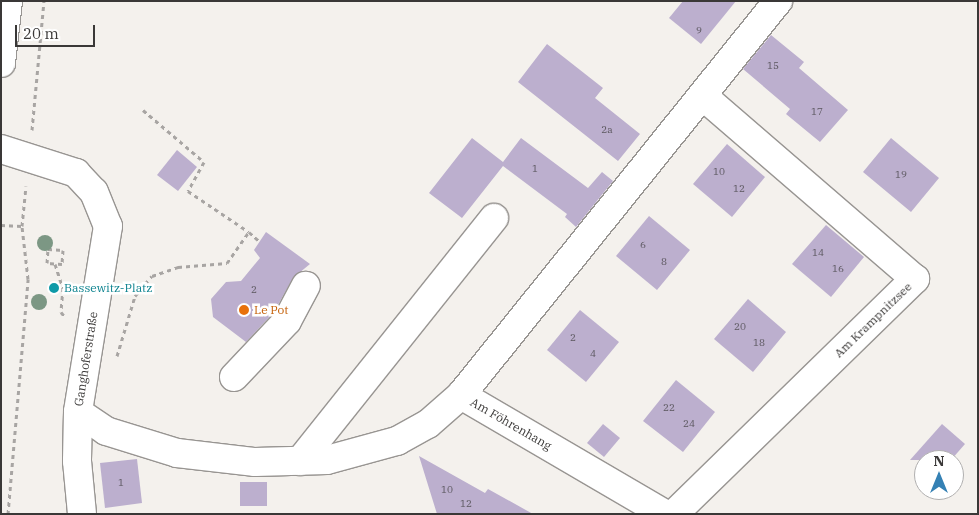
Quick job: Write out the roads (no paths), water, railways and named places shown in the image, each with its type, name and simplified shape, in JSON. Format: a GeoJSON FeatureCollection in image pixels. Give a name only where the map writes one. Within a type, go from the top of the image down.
{"type":"FeatureCollection","features":[{"type":"Feature","properties":{"kind":"street"},"geometry":{"type":"LineString","coordinates":[[1,63],[8,1]]}},
{"type":"Feature","properties":{"kind":"street"},"geometry":{"type":"LineString","coordinates":[[461,395],[778,1]]}},
{"type":"Feature","properties":{"kind":"street","name":"Am Krampnitzsee"},"geometry":{"type":"LineString","coordinates":[[674,514],[915,279],[703,96]]}},
{"type":"Feature","properties":{"kind":"street","name":"Ganghoferstraße"},"geometry":{"type":"LineString","coordinates":[[1,149],[59,165],[84,180],[103,207],[108,226],[78,412],[77,461],[82,514]]}},
{"type":"Feature","properties":{"kind":"street"},"geometry":{"type":"LineString","coordinates":[[300,461],[494,218]]}},
{"type":"Feature","properties":{"kind":"street"},"geometry":{"type":"LineString","coordinates":[[234,377],[287,321],[306,286]]}},
{"type":"Feature","properties":{"kind":"street","name":"Am Föhrenhang"},"geometry":{"type":"LineString","coordinates":[[78,412],[106,431],[177,453],[228,461],[300,461],[354,455],[397,441],[428,424],[461,395],[664,514]]}},
{"type":"Feature","properties":{"kind":"place","name":"Bassewitz-Platz"},"geometry":{"type":"Point","coordinates":[54,288]}},
{"type":"Feature","properties":{"kind":"place","name":"Le Pot"},"geometry":{"type":"Point","coordinates":[244,310]}}]}
